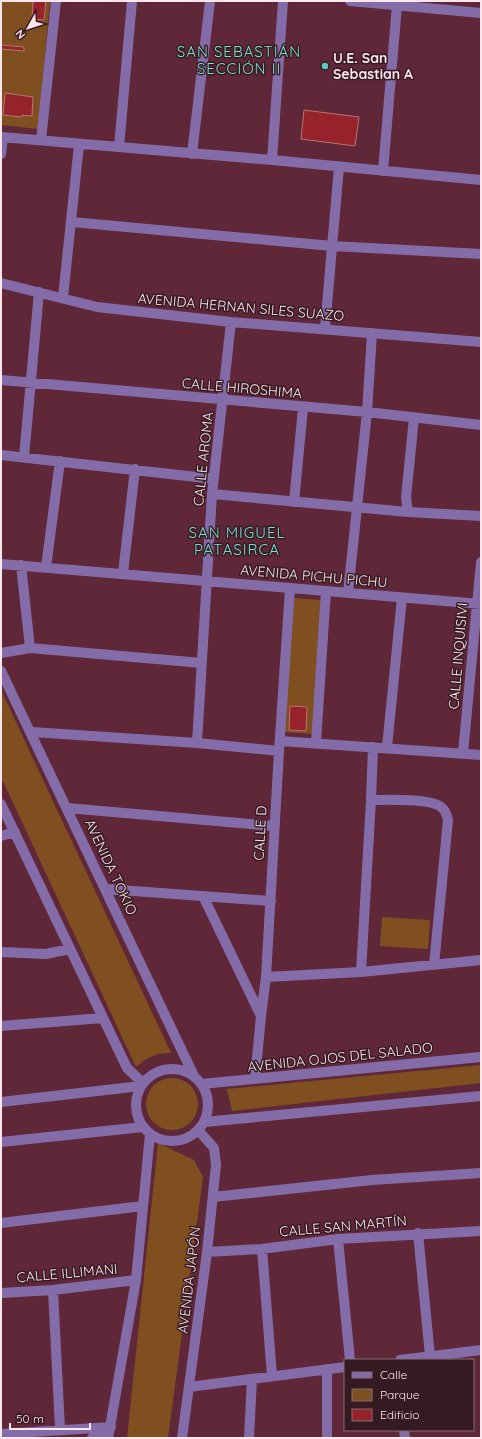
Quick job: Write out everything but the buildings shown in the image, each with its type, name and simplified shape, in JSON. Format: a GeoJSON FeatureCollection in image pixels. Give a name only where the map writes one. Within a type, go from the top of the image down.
{"type":"FeatureCollection","features":[{"type":"Feature","properties":{"kind":"street"},"geometry":{"type":"LineString","coordinates":[[41,140],[56,1]]}},
{"type":"Feature","properties":{"kind":"street"},"geometry":{"type":"LineString","coordinates":[[119,147],[132,1]]}},
{"type":"Feature","properties":{"kind":"street"},"geometry":{"type":"LineString","coordinates":[[192,154],[210,1]]}},
{"type":"Feature","properties":{"kind":"street"},"geometry":{"type":"LineString","coordinates":[[272,160],[283,1]]}},
{"type":"Feature","properties":{"kind":"street"},"geometry":{"type":"LineString","coordinates":[[350,1],[397,5],[455,6],[481,13]]}},
{"type":"Feature","properties":{"kind":"street"},"geometry":{"type":"LineString","coordinates":[[383,172],[397,5]]}},
{"type":"Feature","properties":{"kind":"street"},"geometry":{"type":"LineString","coordinates":[[1,154],[2,137],[79,145],[272,160],[383,172],[481,180]]}},
{"type":"Feature","properties":{"kind":"street"},"geometry":{"type":"LineString","coordinates":[[63,297],[79,145]]}},
{"type":"Feature","properties":{"kind":"street"},"geometry":{"type":"LineString","coordinates":[[325,328],[339,167]]}},
{"type":"Feature","properties":{"kind":"street"},"geometry":{"type":"LineString","coordinates":[[72,222],[332,246],[481,254]]}},
{"type":"Feature","properties":{"kind":"street","name":"AVENIDA HERNAN SILES SUAZO"},"geometry":{"type":"LineString","coordinates":[[1,283],[63,297],[96,307],[231,322],[325,328],[481,342]]}},
{"type":"Feature","properties":{"kind":"street"},"geometry":{"type":"LineString","coordinates":[[24,457],[39,292]]}},
{"type":"Feature","properties":{"kind":"street","name":"CALLE AROMA"},"geometry":{"type":"LineString","coordinates":[[197,743],[212,494],[231,322]]}},
{"type":"Feature","properties":{"kind":"street"},"geometry":{"type":"LineString","coordinates":[[348,593],[367,412],[372,333]]}},
{"type":"Feature","properties":{"kind":"street","name":"CALLE HIROSHIMA"},"geometry":{"type":"LineString","coordinates":[[1,380],[30,384],[303,408],[367,412],[481,425]]}},
{"type":"Feature","properties":{"kind":"street"},"geometry":{"type":"LineString","coordinates":[[294,502],[303,408]]}},
{"type":"Feature","properties":{"kind":"street"},"geometry":{"type":"LineString","coordinates":[[408,512],[406,497],[414,418]]}},
{"type":"Feature","properties":{"kind":"street"},"geometry":{"type":"LineString","coordinates":[[1,455],[136,469],[214,479]]}},
{"type":"Feature","properties":{"kind":"street"},"geometry":{"type":"LineString","coordinates":[[46,567],[60,461]]}},
{"type":"Feature","properties":{"kind":"street"},"geometry":{"type":"LineString","coordinates":[[123,573],[136,469]]}},
{"type":"Feature","properties":{"kind":"street"},"geometry":{"type":"LineString","coordinates":[[212,494],[408,512],[481,516]]}},
{"type":"Feature","properties":{"kind":"street","name":"CALLE INQUISIVI"},"geometry":{"type":"LineString","coordinates":[[463,753],[479,604],[481,562]]}},
{"type":"Feature","properties":{"kind":"street","name":"AVENIDA PICHU PICHU"},"geometry":{"type":"LineString","coordinates":[[1,564],[123,573],[290,589],[479,604]]}},
{"type":"Feature","properties":{"kind":"street"},"geometry":{"type":"LineString","coordinates":[[21,565],[30,648]]}},
{"type":"Feature","properties":{"kind":"street","name":"CALLE D"},"geometry":{"type":"LineString","coordinates":[[255,1079],[266,977],[274,826],[290,589]]}},
{"type":"Feature","properties":{"kind":"street"},"geometry":{"type":"LineString","coordinates":[[316,742],[326,591]]}},
{"type":"Feature","properties":{"kind":"street"},"geometry":{"type":"LineString","coordinates":[[387,747],[402,598]]}},
{"type":"Feature","properties":{"kind":"street"},"geometry":{"type":"LineString","coordinates":[[1,653],[30,648],[202,663]]}},
{"type":"Feature","properties":{"kind":"street","name":"AVENIDA TOKIO"},"geometry":{"type":"LineString","coordinates":[[1,671],[32,732],[198,1080]]}},
{"type":"Feature","properties":{"kind":"street"},"geometry":{"type":"LineString","coordinates":[[32,732],[197,743],[279,751]]}},
{"type":"Feature","properties":{"kind":"street"},"geometry":{"type":"LineString","coordinates":[[280,740],[481,755]]}},
{"type":"Feature","properties":{"kind":"street"},"geometry":{"type":"LineString","coordinates":[[361,972],[372,800],[373,747]]}},
{"type":"Feature","properties":{"kind":"street"},"geometry":{"type":"LineString","coordinates":[[372,800],[432,803],[440,806],[446,812],[448,820],[434,965]]}},
{"type":"Feature","properties":{"kind":"street"},"geometry":{"type":"LineString","coordinates":[[1,804],[127,1068],[142,1084]]}},
{"type":"Feature","properties":{"kind":"street"},"geometry":{"type":"LineString","coordinates":[[67,808],[274,826]]}},
{"type":"Feature","properties":{"kind":"street"},"geometry":{"type":"LineString","coordinates":[[1,836],[15,832]]}},
{"type":"Feature","properties":{"kind":"street"},"geometry":{"type":"LineString","coordinates":[[106,889],[271,901]]}},
{"type":"Feature","properties":{"kind":"street"},"geometry":{"type":"LineString","coordinates":[[203,896],[261,1016]]}},
{"type":"Feature","properties":{"kind":"street"},"geometry":{"type":"LineString","coordinates":[[1,952],[46,954],[70,949]]}},
{"type":"Feature","properties":{"kind":"street"},"geometry":{"type":"LineString","coordinates":[[266,977],[361,972],[481,960]]}},
{"type":"Feature","properties":{"kind":"street"},"geometry":{"type":"LineString","coordinates":[[1,1026],[103,1018]]}},
{"type":"Feature","properties":{"kind":"street","name":"AVENIDA OJOS DEL SALADO"},"geometry":{"type":"LineString","coordinates":[[198,1080],[255,1079],[481,1057]]}},
{"type":"Feature","properties":{"kind":"street"},"geometry":{"type":"LineString","coordinates":[[175,1068],[186,1071],[198,1080],[208,1102],[201,1126],[190,1136],[180,1140],[170,1141],[160,1139],[147,1130],[136,1111],[136,1102],[142,1084],[156,1072],[175,1068]]}},
{"type":"Feature","properties":{"kind":"street"},"geometry":{"type":"LineString","coordinates":[[1,1102],[142,1084]]}},
{"type":"Feature","properties":{"kind":"street"},"geometry":{"type":"LineString","coordinates":[[201,1126],[481,1096]]}},
{"type":"Feature","properties":{"kind":"street","name":"AVENIDA JAPÓN"},"geometry":{"type":"LineString","coordinates":[[182,1438],[207,1252],[216,1165],[214,1148],[201,1126]]}},
{"type":"Feature","properties":{"kind":"street"},"geometry":{"type":"LineString","coordinates":[[1,1142],[147,1130]]}},
{"type":"Feature","properties":{"kind":"street"},"geometry":{"type":"LineString","coordinates":[[109,1435],[136,1280],[143,1206],[147,1130]]}},
{"type":"Feature","properties":{"kind":"street"},"geometry":{"type":"LineString","coordinates":[[213,1197],[372,1180],[481,1174]]}},
{"type":"Feature","properties":{"kind":"street"},"geometry":{"type":"LineString","coordinates":[[1,1223],[143,1206]]}},
{"type":"Feature","properties":{"kind":"street","name":"CALLE SAN MARTÍN"},"geometry":{"type":"LineString","coordinates":[[207,1252],[262,1249],[338,1239],[418,1233],[481,1231]]}},
{"type":"Feature","properties":{"kind":"street"},"geometry":{"type":"LineString","coordinates":[[418,1233],[430,1356]]}},
{"type":"Feature","properties":{"kind":"street"},"geometry":{"type":"LineString","coordinates":[[338,1239],[350,1359]]}},
{"type":"Feature","properties":{"kind":"street"},"geometry":{"type":"LineString","coordinates":[[262,1249],[272,1376]]}},
{"type":"Feature","properties":{"kind":"street","name":"CALLE ILLIMANI"},"geometry":{"type":"LineString","coordinates":[[1,1293],[53,1290],[136,1280]]}},
{"type":"Feature","properties":{"kind":"street"},"geometry":{"type":"LineString","coordinates":[[53,1290],[60,1429]]}},
{"type":"Feature","properties":{"kind":"street"},"geometry":{"type":"LineString","coordinates":[[409,1359],[481,1350]]}},
{"type":"Feature","properties":{"kind":"street"},"geometry":{"type":"LineString","coordinates":[[189,1387],[344,1367]]}},
{"type":"Feature","properties":{"kind":"street"},"geometry":{"type":"LineString","coordinates":[[327,1369],[327,1438]]}},
{"type":"Feature","properties":{"kind":"street"},"geometry":{"type":"LineString","coordinates":[[249,1438],[252,1379]]}},
{"type":"Feature","properties":{"kind":"street"},"geometry":{"type":"LineString","coordinates":[[1,1434],[60,1429],[109,1435]]}},
{"type":"Feature","properties":{"kind":"street"},"geometry":{"type":"LineString","coordinates":[[92,1438],[109,1435]]}},
{"type":"Feature","properties":{"kind":"green space"},"geometry":{"type":"Polygon","coordinates":[[[1,1],[50,1],[38,129],[1,125],[1,1]]]}},
{"type":"Feature","properties":{"kind":"green space"},"geometry":{"type":"Polygon","coordinates":[[[293,598],[321,600],[312,734],[284,732],[293,598]]]}},
{"type":"Feature","properties":{"kind":"green space"},"geometry":{"type":"Polygon","coordinates":[[[1,690],[171,1053],[152,1056],[136,1067],[1,777],[1,690]]]}},
{"type":"Feature","properties":{"kind":"green space"},"geometry":{"type":"Polygon","coordinates":[[[382,917],[430,920],[428,949],[380,946],[382,917]]]}},
{"type":"Feature","properties":{"kind":"green space"},"geometry":{"type":"Polygon","coordinates":[[[481,1065],[481,1083],[232,1111],[227,1089],[481,1065]]]}},
{"type":"Feature","properties":{"kind":"green space"},"geometry":{"type":"Polygon","coordinates":[[[172,1078],[182,1080],[190,1086],[196,1094],[198,1104],[196,1114],[190,1122],[182,1128],[172,1130],[162,1128],[154,1122],[148,1114],[146,1104],[148,1094],[154,1086],[162,1080],[172,1078]]]}},
{"type":"Feature","properties":{"kind":"green space"},"geometry":{"type":"Polygon","coordinates":[[[158,1143],[194,1160],[203,1177],[168,1438],[127,1438],[158,1143]]]}},
{"type":"Feature","properties":{"kind":"place","name":"U.E. San Sebastian A"},"geometry":{"type":"Point","coordinates":[325,66]}},
{"type":"Feature","properties":{"kind":"district","name":"SAN SEBASTIÁN SECCIÓN II"},"geometry":{"type":"Point","coordinates":[239,60]}},
{"type":"Feature","properties":{"kind":"district","name":"SAN MIGUEL PATASIRCA"},"geometry":{"type":"Point","coordinates":[237,542]}}]}
